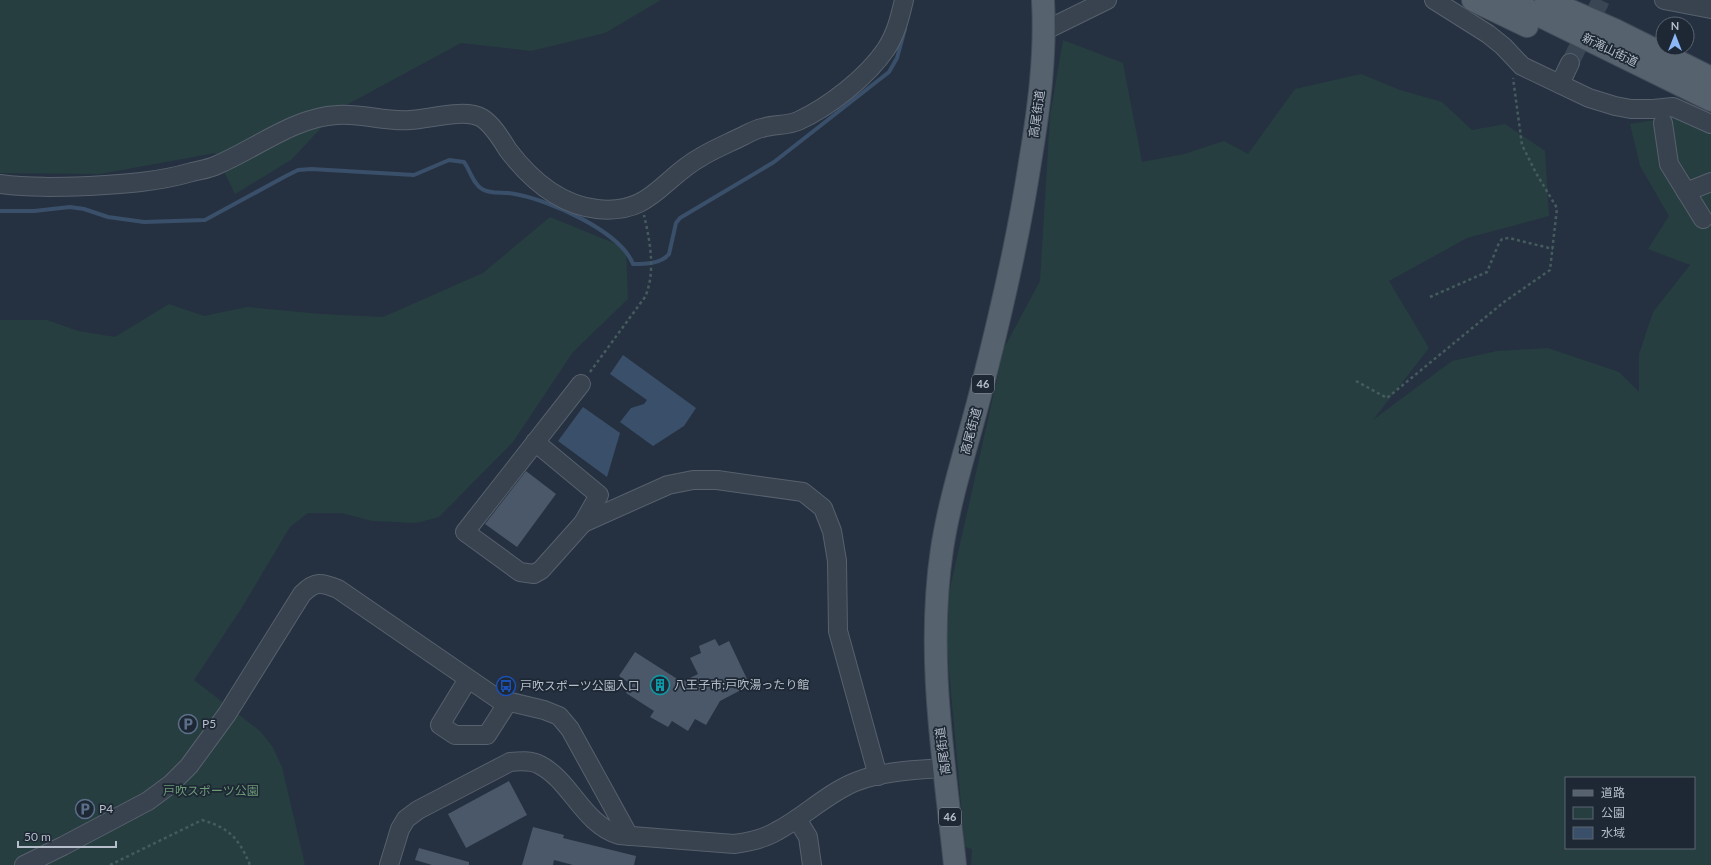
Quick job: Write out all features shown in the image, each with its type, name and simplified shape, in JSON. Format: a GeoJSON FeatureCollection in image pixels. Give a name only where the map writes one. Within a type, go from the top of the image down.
{"type":"FeatureCollection","features":[{"type":"Feature","properties":{"kind":"main road","name":"高尾街道"},"geometry":{"type":"LineString","coordinates":[[955,865],[937,706],[935,617],[940,563],[947,522],[998,327],[1012,266],[1037,120],[1042,79],[1044,31],[1043,0]]}},
{"type":"Feature","properties":{"kind":"main road"},"geometry":{"type":"LineString","coordinates":[[1474,0],[1558,41],[1645,68]]}},
{"type":"Feature","properties":{"kind":"main road","name":"新滝山街道"},"geometry":{"type":"LineString","coordinates":[[1508,0],[1645,68],[1709,86]]}},
{"type":"Feature","properties":{"kind":"main road","name":"新滝山街道"},"geometry":{"type":"LineString","coordinates":[[1546,0],[1615,30],[1709,86]]}},
{"type":"Feature","properties":{"kind":"main road"},"geometry":{"type":"LineString","coordinates":[[1580,0],[1599,12],[1615,30]]}},
{"type":"Feature","properties":{"kind":"street"},"geometry":{"type":"LineString","coordinates":[[0,184],[26,188],[130,184],[166,179],[215,166],[286,130],[314,119],[333,115],[356,114],[390,120],[408,120],[468,113],[480,117],[490,124],[518,162],[535,181],[556,195],[580,205],[598,209],[627,208],[642,203],[698,158],[761,128],[795,122],[833,100],[864,74],[886,49],[898,26],[904,0]]}},
{"type":"Feature","properties":{"kind":"street"},"geometry":{"type":"LineString","coordinates":[[1044,31],[1106,0]]}},
{"type":"Feature","properties":{"kind":"street"},"geometry":{"type":"LineString","coordinates":[[1434,0],[1488,34],[1503,46],[1522,66],[1589,98],[1631,109],[1673,107],[1711,124]]}},
{"type":"Feature","properties":{"kind":"street"},"geometry":{"type":"LineString","coordinates":[[1664,0],[1711,9]]}},
{"type":"Feature","properties":{"kind":"street"},"geometry":{"type":"LineString","coordinates":[[1560,84],[1570,63]]}},
{"type":"Feature","properties":{"kind":"street"},"geometry":{"type":"LineString","coordinates":[[1663,123],[1669,164],[1703,219]]}},
{"type":"Feature","properties":{"kind":"street"},"geometry":{"type":"LineString","coordinates":[[1686,192],[1711,182]]}},
{"type":"Feature","properties":{"kind":"street"},"geometry":{"type":"LineString","coordinates":[[535,442],[599,495],[583,523],[541,570],[534,574],[520,572],[464,532],[535,442],[581,384]]}},
{"type":"Feature","properties":{"kind":"street"},"geometry":{"type":"LineString","coordinates":[[583,523],[668,485],[693,480],[717,480],[803,492],[823,508],[832,531],[837,561],[838,631],[878,776]]}},
{"type":"Feature","properties":{"kind":"street"},"geometry":{"type":"LineString","coordinates":[[24,865],[148,801],[171,784],[189,766],[227,714],[302,594],[311,585],[324,583],[338,589],[498,699],[544,710],[559,716],[570,729],[629,836]]}},
{"type":"Feature","properties":{"kind":"street"},"geometry":{"type":"LineString","coordinates":[[468,679],[440,725],[455,735],[487,735],[508,702]]}},
{"type":"Feature","properties":{"kind":"street"},"geometry":{"type":"LineString","coordinates":[[389,865],[397,837],[406,819],[418,810],[510,762],[524,761],[539,764],[551,772],[597,824],[608,832],[629,836],[734,844],[750,842],[776,832],[833,793],[855,782],[912,770],[945,768]]}},
{"type":"Feature","properties":{"kind":"street"},"geometry":{"type":"LineString","coordinates":[[797,819],[808,837],[812,865]]}},
{"type":"Feature","properties":{"kind":"path"},"geometry":{"type":"LineString","coordinates":[[1356,381],[1387,398],[1504,302],[1550,270],[1558,208],[1536,173],[1522,146],[1516,102]]}},
{"type":"Feature","properties":{"kind":"path"},"geometry":{"type":"LineString","coordinates":[[581,384],[645,297],[649,288],[651,272],[649,239],[642,203]]}},
{"type":"Feature","properties":{"kind":"path"},"geometry":{"type":"LineString","coordinates":[[1430,296],[1487,272],[1502,239],[1509,238],[1553,249]]}},
{"type":"Feature","properties":{"kind":"path"},"geometry":{"type":"LineString","coordinates":[[110,865],[202,820],[217,824],[231,834],[239,842],[250,865]]}},
{"type":"Feature","properties":{"kind":"green space"},"geometry":{"type":"Polygon","coordinates":[[[0,0],[661,0],[605,33],[531,51],[461,43],[339,109],[291,160],[235,194],[215,153],[100,174],[0,173],[0,0]]]}},
{"type":"Feature","properties":{"kind":"green space"},"geometry":{"type":"Polygon","coordinates":[[[1063,40],[1123,63],[1142,162],[1184,154],[1224,141],[1248,154],[1295,89],[1361,74],[1400,90],[1442,102],[1472,130],[1505,124],[1545,151],[1549,216],[1467,238],[1389,281],[1429,348],[1373,420],[1452,361],[1497,351],[1548,348],[1619,372],[1639,392],[1639,354],[1653,312],[1690,265],[1648,249],[1669,216],[1640,166],[1630,124],[1673,117],[1711,135],[1711,865],[971,865],[972,849],[965,847],[947,648],[949,593],[1004,348],[1040,281],[1050,116],[1063,40]]]}},
{"type":"Feature","properties":{"kind":"green space","name":"戸吹スポーツ公園"},"geometry":{"type":"Polygon","coordinates":[[[550,217],[626,248],[628,299],[573,352],[513,442],[439,517],[416,523],[372,521],[342,513],[308,513],[290,527],[241,609],[194,680],[260,731],[272,746],[282,767],[305,865],[0,865],[0,320],[47,320],[78,331],[115,337],[169,304],[204,316],[247,307],[321,314],[383,317],[483,273],[550,217]]]}},
{"type":"Feature","properties":{"kind":"water"},"geometry":{"type":"Polygon","coordinates":[[[623,355],[696,408],[684,426],[653,446],[620,422],[631,408],[644,404],[647,400],[610,374],[623,355]]]}},
{"type":"Feature","properties":{"kind":"water"},"geometry":{"type":"Polygon","coordinates":[[[583,407],[620,433],[607,477],[558,441],[583,407]]]}},
{"type":"Feature","properties":{"kind":"building"},"geometry":{"type":"Polygon","coordinates":[[[526,471],[556,494],[517,547],[485,524],[526,471]]]}},
{"type":"Feature","properties":{"kind":"building","name":"八王子市;戸吹湯ったり館"},"geometry":{"type":"Polygon","coordinates":[[[715,639],[719,646],[729,641],[747,679],[737,683],[741,690],[720,701],[706,725],[695,719],[688,731],[672,721],[668,727],[650,717],[654,711],[626,693],[631,684],[619,676],[635,652],[682,682],[698,674],[690,658],[701,653],[699,646],[715,639]]]}},
{"type":"Feature","properties":{"kind":"building"},"geometry":{"type":"Polygon","coordinates":[[[509,781],[527,815],[466,848],[448,814],[509,781]]]}},
{"type":"Feature","properties":{"kind":"building"},"geometry":{"type":"Polygon","coordinates":[[[533,827],[564,835],[563,838],[636,856],[634,865],[573,865],[554,860],[553,865],[522,865],[533,827]]]}},
{"type":"Feature","properties":{"kind":"building"},"geometry":{"type":"Polygon","coordinates":[[[419,848],[469,862],[469,865],[432,865],[415,860],[419,848]]]}},
{"type":"Feature","properties":{"kind":"waterway"},"geometry":{"type":"LineString","coordinates":[[0,211],[34,211],[70,207],[84,209],[108,217],[144,222],[205,220],[298,170],[311,169],[414,175],[449,160],[464,162],[479,187],[486,191],[511,193],[529,197],[564,210],[582,219],[614,240],[626,252],[633,264],[657,262],[669,254],[676,223],[680,218],[774,162],[889,72],[897,58],[905,29]]}},
{"type":"Feature","properties":{"kind":"tunnel"},"geometry":{"type":"LineString","coordinates":[[1570,63],[1601,0]]}},
{"type":"Feature","properties":{"kind":"place","name":"八王子市;戸吹湯ったり館"},"geometry":{"type":"Point","coordinates":[660,685]}},
{"type":"Feature","properties":{"kind":"place","name":"戸吹スポーツ公園入口"},"geometry":{"type":"Point","coordinates":[506,686]}},
{"type":"Feature","properties":{"kind":"place","name":"P5"},"geometry":{"type":"Point","coordinates":[188,724]}},
{"type":"Feature","properties":{"kind":"place","name":"P4"},"geometry":{"type":"Point","coordinates":[85,809]}}]}
